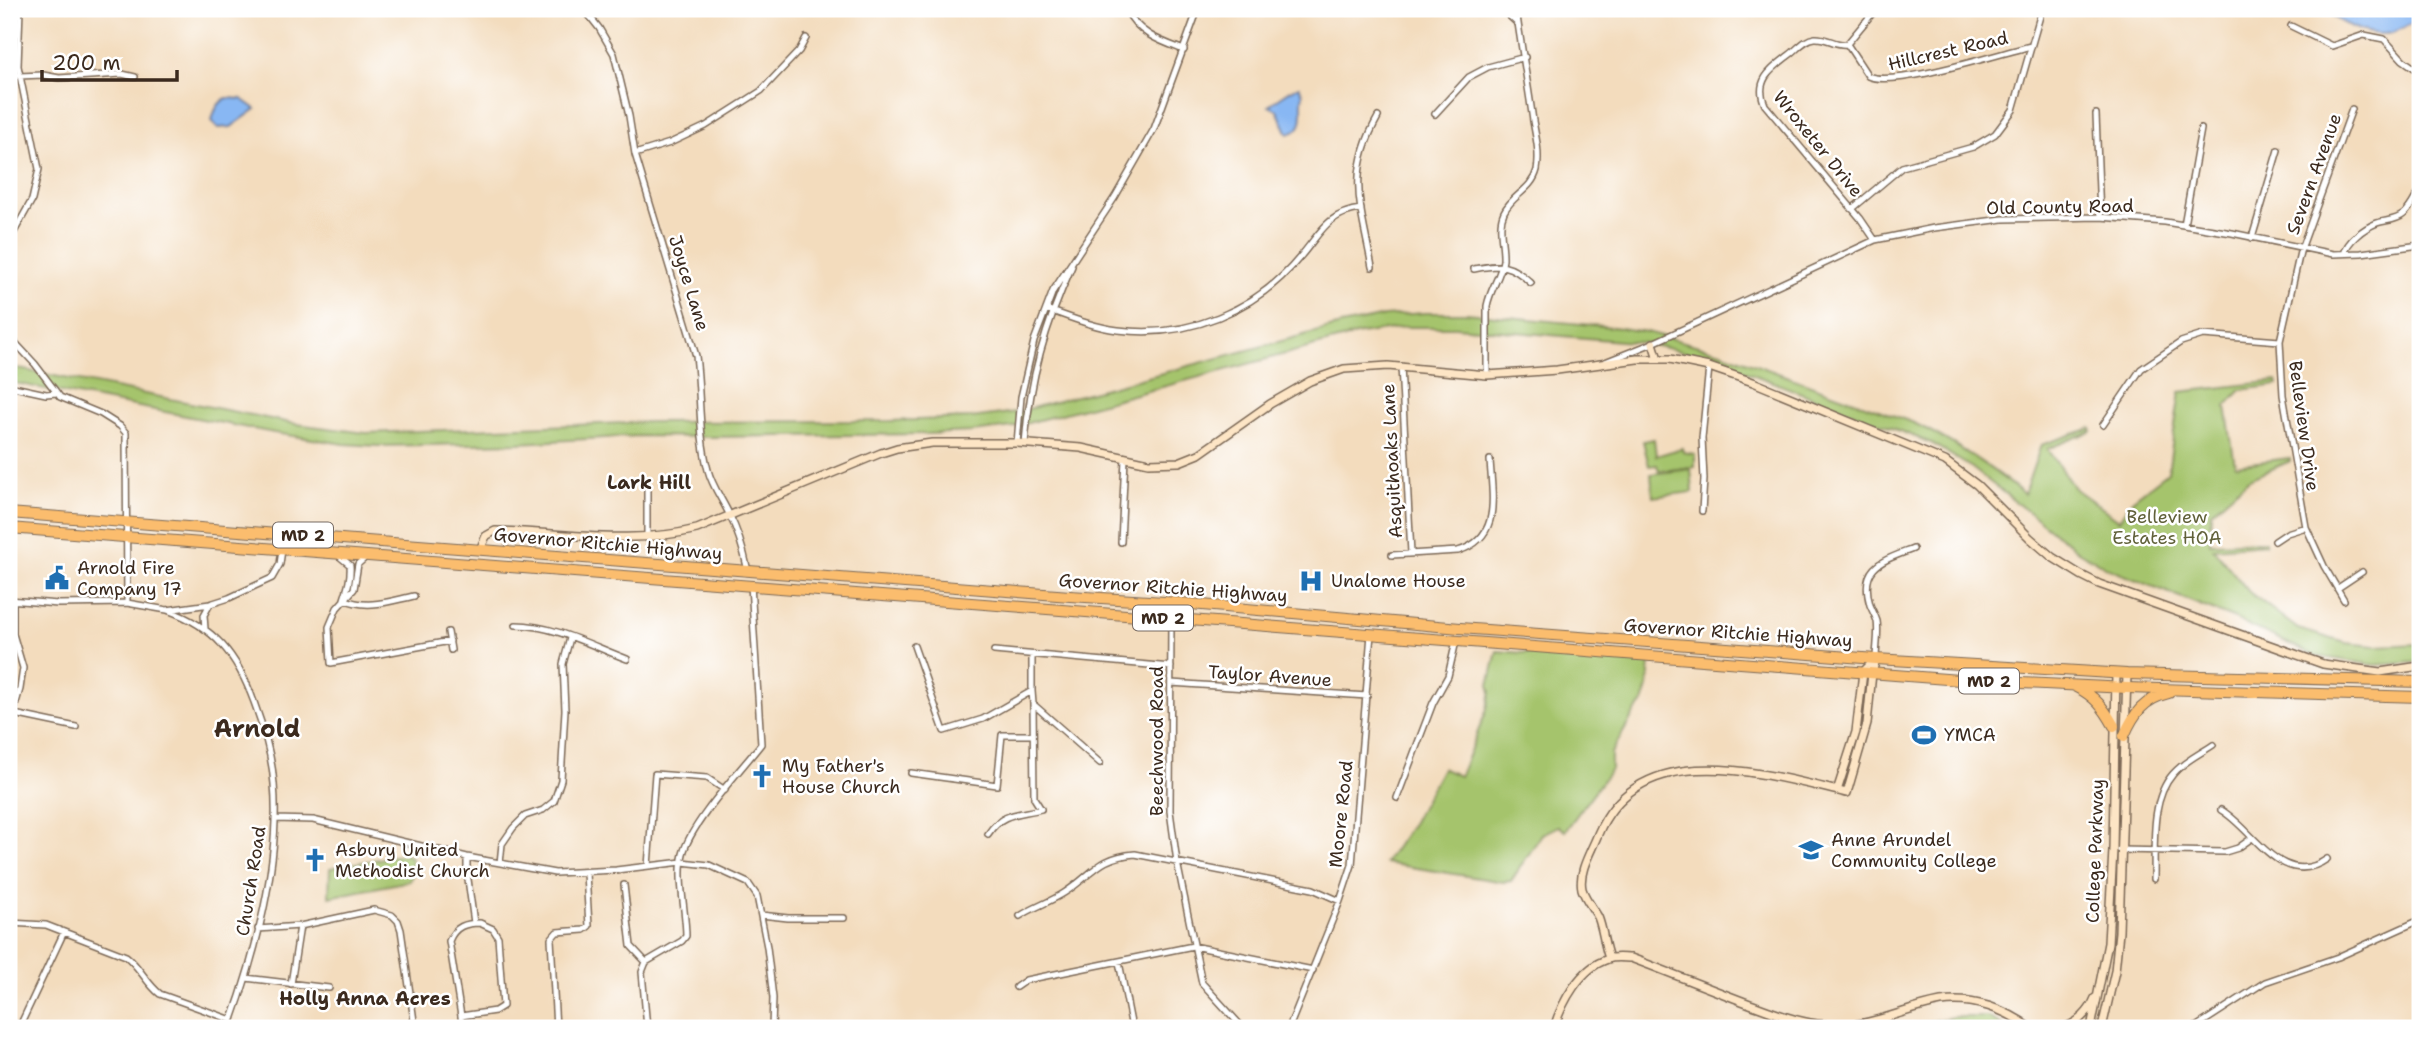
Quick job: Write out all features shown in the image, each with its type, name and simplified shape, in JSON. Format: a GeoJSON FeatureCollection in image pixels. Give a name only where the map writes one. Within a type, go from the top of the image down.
{"type":"FeatureCollection","features":[{"type":"Feature","properties":{"kind":"highway","name":"Governor Ritchie Highway"},"geometry":{"type":"LineString","coordinates":[[9,513],[1876,659],[2127,674],[2418,682]]}},
{"type":"Feature","properties":{"kind":"highway","name":"Governor Ritchie Highway"},"geometry":{"type":"LineString","coordinates":[[9,528],[1867,672],[2116,688],[2420,697]]}},
{"type":"Feature","properties":{"kind":"highway"},"geometry":{"type":"LineString","coordinates":[[463,563],[474,559],[480,550]]}},
{"type":"Feature","properties":{"kind":"highway"},"geometry":{"type":"LineString","coordinates":[[721,583],[743,580],[748,571]]}},
{"type":"Feature","properties":{"kind":"highway"},"geometry":{"type":"LineString","coordinates":[[751,585],[751,578],[755,576],[778,577],[791,574]]}},
{"type":"Feature","properties":{"kind":"highway"},"geometry":{"type":"LineString","coordinates":[[1066,610],[1070,596]]}},
{"type":"Feature","properties":{"kind":"highway"},"geometry":{"type":"LineString","coordinates":[[1427,638],[1428,625]]}},
{"type":"Feature","properties":{"kind":"highway"},"geometry":{"type":"LineString","coordinates":[[2333,695],[2355,690],[2406,692],[2418,682],[2420,668]]}},
{"type":"Feature","properties":{"kind":"highway"},"geometry":{"type":"LineString","coordinates":[[2342,680],[2351,669]]}},
{"type":"Feature","properties":{"kind":"highway"},"geometry":{"type":"LineString","coordinates":[[2073,685],[2101,704],[2114,726]]}},
{"type":"Feature","properties":{"kind":"highway"},"geometry":{"type":"LineString","coordinates":[[2124,736],[2134,713],[2146,702],[2162,695],[2186,690]]}},
{"type":"Feature","properties":{"kind":"street"},"geometry":{"type":"LineString","coordinates":[[9,241],[32,200],[39,169],[19,76],[20,9]]}},
{"type":"Feature","properties":{"kind":"street","name":"Joyce Lane"},"geometry":{"type":"LineString","coordinates":[[584,9],[614,54],[635,154],[696,356],[700,382],[701,436],[708,470],[730,516],[748,571]]}},
{"type":"Feature","properties":{"kind":"street"},"geometry":{"type":"LineString","coordinates":[[1126,9],[1141,30],[1184,50]]}},
{"type":"Feature","properties":{"kind":"street"},"geometry":{"type":"LineString","coordinates":[[1026,443],[1034,341],[1077,254],[1143,151],[1170,92],[1198,9]]}},
{"type":"Feature","properties":{"kind":"street"},"geometry":{"type":"LineString","coordinates":[[1502,9],[1518,24]]}},
{"type":"Feature","properties":{"kind":"street"},"geometry":{"type":"LineString","coordinates":[[1487,375],[1487,306],[1502,264],[1502,216],[1509,204],[1531,183],[1538,160],[1516,9]]}},
{"type":"Feature","properties":{"kind":"street"},"geometry":{"type":"LineString","coordinates":[[1847,44],[1876,9]]}},
{"type":"Feature","properties":{"kind":"street"},"geometry":{"type":"LineString","coordinates":[[1852,209],[1902,167],[1973,148],[1996,134],[2013,110],[2042,9]]}},
{"type":"Feature","properties":{"kind":"street"},"geometry":{"type":"LineString","coordinates":[[2291,26],[2332,46],[2364,35],[2384,38],[2420,72]]}},
{"type":"Feature","properties":{"kind":"street"},"geometry":{"type":"LineString","coordinates":[[635,154],[670,143],[706,125],[761,91],[799,51],[806,37]]}},
{"type":"Feature","properties":{"kind":"street","name":"Wroxeter Drive"},"geometry":{"type":"LineString","coordinates":[[1847,44],[1840,45],[1820,38],[1805,41],[1771,69],[1763,79],[1760,91],[1765,105],[1875,240]]}},
{"type":"Feature","properties":{"kind":"street","name":"Hillcrest Road"},"geometry":{"type":"LineString","coordinates":[[1847,44],[1868,76],[1884,80],[2031,46]]}},
{"type":"Feature","properties":{"kind":"street"},"geometry":{"type":"LineString","coordinates":[[9,46],[18,46]]}},
{"type":"Feature","properties":{"kind":"street"},"geometry":{"type":"LineString","coordinates":[[1435,114],[1469,77],[1488,67],[1525,57]]}},
{"type":"Feature","properties":{"kind":"street"},"geometry":{"type":"LineString","coordinates":[[19,76],[43,75],[59,78],[122,74],[135,78]]}},
{"type":"Feature","properties":{"kind":"street","name":"Severn Avenue"},"geometry":{"type":"LineString","coordinates":[[2302,249],[2352,109]]}},
{"type":"Feature","properties":{"kind":"street"},"geometry":{"type":"LineString","coordinates":[[2096,114],[2099,217]]}},
{"type":"Feature","properties":{"kind":"street"},"geometry":{"type":"LineString","coordinates":[[1372,267],[1361,209],[1358,167],[1364,144],[1378,117]]}},
{"type":"Feature","properties":{"kind":"street"},"geometry":{"type":"LineString","coordinates":[[2184,225],[2201,129]]}},
{"type":"Feature","properties":{"kind":"street"},"geometry":{"type":"LineString","coordinates":[[2252,238],[2278,150]]}},
{"type":"Feature","properties":{"kind":"street"},"geometry":{"type":"LineString","coordinates":[[2344,254],[2347,246],[2369,228],[2404,213],[2420,190]]}},
{"type":"Feature","properties":{"kind":"street"},"geometry":{"type":"LineString","coordinates":[[1049,310],[1116,330],[1171,330],[1199,325],[1234,310],[1262,293],[1294,264],[1329,220],[1350,210],[1361,209]]}},
{"type":"Feature","properties":{"kind":"street","name":"Old County Road"},"geometry":{"type":"LineString","coordinates":[[1598,365],[1875,240],[1979,222],[2024,218],[2140,219],[2184,225],[2302,249],[2344,254],[2420,245]]}},
{"type":"Feature","properties":{"kind":"street","name":"Belleview Drive"},"geometry":{"type":"LineString","coordinates":[[2302,249],[2280,341],[2283,395],[2306,527],[2344,600]]}},
{"type":"Feature","properties":{"kind":"street"},"geometry":{"type":"LineString","coordinates":[[1474,269],[1502,264],[1522,274],[1531,283]]}},
{"type":"Feature","properties":{"kind":"street"},"geometry":{"type":"LineString","coordinates":[[1017,443],[1021,397],[1041,343],[1049,310]]}},
{"type":"Feature","properties":{"kind":"street"},"geometry":{"type":"LineString","coordinates":[[2103,425],[2141,369],[2181,342],[2203,335],[2280,341]]}},
{"type":"Feature","properties":{"kind":"street"},"geometry":{"type":"LineString","coordinates":[[9,337],[64,400],[112,421],[124,430],[127,436],[127,603]]}},
{"type":"Feature","properties":{"kind":"street"},"geometry":{"type":"LineString","coordinates":[[1034,341],[1041,343]]}},
{"type":"Feature","properties":{"kind":"street"},"geometry":{"type":"LineString","coordinates":[[1653,342],[1658,359]]}},
{"type":"Feature","properties":{"kind":"street"},"geometry":{"type":"LineString","coordinates":[[480,550],[486,537],[495,531],[647,538],[697,529],[894,448],[932,443],[1026,443],[1081,448],[1157,464],[1179,462],[1199,454],[1270,404],[1324,374],[1357,368],[1401,366],[1487,375],[1658,359],[1709,367],[1945,461],[1977,485],[2052,557],[2081,575],[2308,660],[2351,669],[2390,672],[2420,668]]}},
{"type":"Feature","properties":{"kind":"street","name":"Asquithoaks Lane"},"geometry":{"type":"LineString","coordinates":[[1401,366],[1411,553]]}},
{"type":"Feature","properties":{"kind":"street"},"geometry":{"type":"LineString","coordinates":[[1702,511],[1704,464],[1701,452],[1709,367]]}},
{"type":"Feature","properties":{"kind":"street"},"geometry":{"type":"LineString","coordinates":[[9,386],[46,394],[56,393]]}},
{"type":"Feature","properties":{"kind":"street"},"geometry":{"type":"LineString","coordinates":[[1121,542],[1125,459]]}},
{"type":"Feature","properties":{"kind":"street"},"geometry":{"type":"LineString","coordinates":[[1392,555],[1458,551],[1479,540],[1491,521],[1490,460]]}},
{"type":"Feature","properties":{"kind":"street"},"geometry":{"type":"LineString","coordinates":[[647,484],[647,538]]}},
{"type":"Feature","properties":{"kind":"street"},"geometry":{"type":"LineString","coordinates":[[2275,541],[2287,533],[2306,527]]}},
{"type":"Feature","properties":{"kind":"street"},"geometry":{"type":"LineString","coordinates":[[1837,791],[1856,732],[1867,672],[1876,659],[1877,622],[1868,594],[1868,576],[1874,567],[1883,561],[1913,549]]}},
{"type":"Feature","properties":{"kind":"street"},"geometry":{"type":"LineString","coordinates":[[9,727],[23,668],[13,634],[11,601],[58,604],[127,603],[167,610],[210,604],[272,578],[279,569],[282,550]]}},
{"type":"Feature","properties":{"kind":"street"},"geometry":{"type":"LineString","coordinates":[[337,554],[351,569],[349,585],[329,627],[331,663],[450,641]]}},
{"type":"Feature","properties":{"kind":"street"},"geometry":{"type":"LineString","coordinates":[[344,598],[353,592],[358,564],[366,557]]}},
{"type":"Feature","properties":{"kind":"street"},"geometry":{"type":"LineString","coordinates":[[2338,588],[2362,572]]}},
{"type":"Feature","properties":{"kind":"street"},"geometry":{"type":"LineString","coordinates":[[647,1028],[642,972],[646,962],[686,936],[683,854],[694,829],[761,744],[751,585]]}},
{"type":"Feature","properties":{"kind":"street"},"geometry":{"type":"LineString","coordinates":[[344,598],[354,604],[367,606],[414,596]]}},
{"type":"Feature","properties":{"kind":"street"},"geometry":{"type":"LineString","coordinates":[[205,629],[204,615],[210,604]]}},
{"type":"Feature","properties":{"kind":"street","name":"Church Road"},"geometry":{"type":"LineString","coordinates":[[167,610],[205,629],[232,656],[246,680],[271,758],[275,819],[268,878],[246,978],[229,1028]]}},
{"type":"Feature","properties":{"kind":"street","name":"Beechwood Road"},"geometry":{"type":"LineString","coordinates":[[1171,619],[1170,810],[1177,862],[1202,983],[1243,1028]]}},
{"type":"Feature","properties":{"kind":"street"},"geometry":{"type":"LineString","coordinates":[[516,625],[531,625],[627,659]]}},
{"type":"Feature","properties":{"kind":"street"},"geometry":{"type":"LineString","coordinates":[[448,632],[452,650]]}},
{"type":"Feature","properties":{"kind":"street","name":"Moore Road"},"geometry":{"type":"LineString","coordinates":[[1289,1028],[1352,865],[1371,634]]}},
{"type":"Feature","properties":{"kind":"street"},"geometry":{"type":"LineString","coordinates":[[500,863],[502,844],[513,828],[525,816],[543,810],[554,801],[561,780],[565,710],[563,664],[570,638]]}},
{"type":"Feature","properties":{"kind":"street"},"geometry":{"type":"LineString","coordinates":[[1398,798],[1433,703],[1448,676],[1456,641]]}},
{"type":"Feature","properties":{"kind":"street"},"geometry":{"type":"LineString","coordinates":[[914,646],[944,731],[983,719],[1032,691]]}},
{"type":"Feature","properties":{"kind":"street"},"geometry":{"type":"LineString","coordinates":[[994,651],[1171,667]]}},
{"type":"Feature","properties":{"kind":"street"},"geometry":{"type":"LineString","coordinates":[[988,834],[996,821],[1041,809],[1034,798],[1032,656]]}},
{"type":"Feature","properties":{"kind":"street"},"geometry":{"type":"LineString","coordinates":[[1609,958],[1598,918],[1582,888],[1582,872],[1604,820],[1617,802],[1633,788],[1661,776],[1698,769],[1735,769],[1768,774],[1847,793],[1867,724],[1867,672]]}},
{"type":"Feature","properties":{"kind":"street","name":"College Parkway"},"geometry":{"type":"LineString","coordinates":[[2091,1028],[2108,943],[2113,850],[2116,673]]}},
{"type":"Feature","properties":{"kind":"street","name":"College Parkway"},"geometry":{"type":"LineString","coordinates":[[2102,1028],[2117,954],[2127,674]]}},
{"type":"Feature","properties":{"kind":"street","name":"Taylor Avenue"},"geometry":{"type":"LineString","coordinates":[[1171,683],[1367,696]]}},
{"type":"Feature","properties":{"kind":"street"},"geometry":{"type":"LineString","coordinates":[[1033,704],[1100,763]]}},
{"type":"Feature","properties":{"kind":"street"},"geometry":{"type":"LineString","coordinates":[[14,714],[76,727]]}},
{"type":"Feature","properties":{"kind":"street"},"geometry":{"type":"LineString","coordinates":[[911,773],[997,785],[1002,735],[1034,735]]}},
{"type":"Feature","properties":{"kind":"street"},"geometry":{"type":"LineString","coordinates":[[2154,878],[2158,801],[2165,785],[2182,765],[2213,745]]}},
{"type":"Feature","properties":{"kind":"street"},"geometry":{"type":"LineString","coordinates":[[648,866],[655,774],[707,778],[725,790]]}},
{"type":"Feature","properties":{"kind":"street"},"geometry":{"type":"LineString","coordinates":[[2221,810],[2273,857],[2288,864],[2302,868],[2317,866],[2327,859]]}},
{"type":"Feature","properties":{"kind":"street"},"geometry":{"type":"LineString","coordinates":[[275,819],[313,820],[467,857],[555,873],[586,873],[682,862],[709,865],[748,883],[757,895],[768,947],[774,998],[772,1028]]}},
{"type":"Feature","properties":{"kind":"street"},"geometry":{"type":"LineString","coordinates":[[2113,850],[2225,852],[2238,848],[2252,838]]}},
{"type":"Feature","properties":{"kind":"street"},"geometry":{"type":"LineString","coordinates":[[1020,916],[1064,893],[1101,863],[1118,855],[1135,854],[1313,889],[1340,901]]}},
{"type":"Feature","properties":{"kind":"street"},"geometry":{"type":"LineString","coordinates":[[467,857],[474,923]]}},
{"type":"Feature","properties":{"kind":"street"},"geometry":{"type":"LineString","coordinates":[[556,1028],[551,939],[556,932],[584,930],[589,926],[586,873]]}},
{"type":"Feature","properties":{"kind":"street"},"geometry":{"type":"LineString","coordinates":[[624,885],[631,946],[646,962]]}},
{"type":"Feature","properties":{"kind":"street"},"geometry":{"type":"LineString","coordinates":[[258,929],[300,926],[374,911],[392,915],[401,930],[415,1028]]}},
{"type":"Feature","properties":{"kind":"street"},"geometry":{"type":"LineString","coordinates":[[761,915],[844,918]]}},
{"type":"Feature","properties":{"kind":"street"},"geometry":{"type":"LineString","coordinates":[[2194,1028],[2265,982],[2338,957],[2420,920]]}},
{"type":"Feature","properties":{"kind":"street"},"geometry":{"type":"LineString","coordinates":[[9,923],[46,925],[126,956],[135,963],[150,986],[160,995],[232,1020]]}},
{"type":"Feature","properties":{"kind":"street"},"geometry":{"type":"LineString","coordinates":[[461,1016],[498,1010],[504,1003],[498,937],[489,926],[474,923],[459,927],[449,944],[462,1028]]}},
{"type":"Feature","properties":{"kind":"street"},"geometry":{"type":"LineString","coordinates":[[291,984],[300,926]]}},
{"type":"Feature","properties":{"kind":"street"},"geometry":{"type":"LineString","coordinates":[[19,1028],[64,932]]}},
{"type":"Feature","properties":{"kind":"street"},"geometry":{"type":"LineString","coordinates":[[1016,987],[1026,980],[1193,946],[1313,970]]}},
{"type":"Feature","properties":{"kind":"street"},"geometry":{"type":"LineString","coordinates":[[1554,1028],[1560,1011],[1576,984],[1591,968],[1609,958],[1631,958],[1739,1000],[1814,1024],[1851,1026],[1877,1022],[1942,1002],[1962,1002],[1980,1003],[2001,1010],[2033,1028]]}},
{"type":"Feature","properties":{"kind":"street"},"geometry":{"type":"LineString","coordinates":[[1119,962],[1132,1028]]}},
{"type":"Feature","properties":{"kind":"street"},"geometry":{"type":"LineString","coordinates":[[2064,1028],[2087,1013],[2103,977]]}},
{"type":"Feature","properties":{"kind":"street"},"geometry":{"type":"LineString","coordinates":[[246,978],[329,988]]}},
{"type":"Feature","properties":{"kind":"street"},"geometry":{"type":"LineString","coordinates":[[1779,1028],[1784,1016]]}},
{"type":"Feature","properties":{"kind":"green space","name":"Belleview Estates HOA"},"geometry":{"type":"Polygon","coordinates":[[[1466,313],[1613,327],[1647,332],[1721,352],[1914,423],[1971,455],[2024,494],[2041,445],[2091,428],[2092,431],[2047,449],[2074,488],[2119,520],[2132,500],[2168,472],[2180,392],[2277,381],[2278,385],[2241,390],[2226,406],[2235,465],[2290,458],[2290,461],[2249,479],[2211,512],[2210,543],[2265,541],[2265,544],[2213,548],[2249,592],[2298,629],[2346,643],[2375,646],[2420,644],[2420,662],[2375,665],[2316,656],[2235,619],[2109,569],[2078,551],[1972,468],[1931,443],[1713,359],[1645,343],[1455,327],[1405,327],[1360,334],[1013,427],[927,434],[639,436],[518,443],[378,446],[344,444],[274,433],[9,382],[9,367],[296,424],[366,433],[650,422],[971,418],[1017,412],[1341,325],[1385,316],[1466,313]]]}},
{"type":"Feature","properties":{"kind":"green space"},"geometry":{"type":"Polygon","coordinates":[[[1654,439],[1656,456],[1682,448],[1683,452],[1695,454],[1695,467],[1659,471],[1657,465],[1649,466],[1643,441],[1654,439]]]}},
{"type":"Feature","properties":{"kind":"green space"},"geometry":{"type":"Polygon","coordinates":[[[1691,469],[1693,492],[1653,497],[1651,474],[1691,469]]]}},
{"type":"Feature","properties":{"kind":"green space"},"geometry":{"type":"Polygon","coordinates":[[[1497,651],[1650,662],[1648,687],[1643,703],[1611,753],[1611,769],[1565,831],[1558,826],[1542,834],[1511,881],[1385,863],[1413,822],[1442,768],[1459,776],[1461,773],[1486,712],[1497,651]]]}},
{"type":"Feature","properties":{"kind":"green space"},"geometry":{"type":"Polygon","coordinates":[[[405,854],[411,858],[413,872],[410,881],[329,897],[330,868],[405,854]]]}},
{"type":"Feature","properties":{"kind":"green space"},"geometry":{"type":"Polygon","coordinates":[[[1953,1017],[1988,1017],[2008,1028],[1900,1028],[1953,1017]]]}},
{"type":"Feature","properties":{"kind":"water"},"geometry":{"type":"Polygon","coordinates":[[[2325,9],[2420,9],[2413,22],[2392,33],[2384,34],[2365,32],[2338,20],[2325,9]]]}},
{"type":"Feature","properties":{"kind":"water"},"geometry":{"type":"Polygon","coordinates":[[[1299,86],[1303,94],[1301,123],[1299,128],[1288,134],[1277,110],[1269,106],[1299,86]]]}},
{"type":"Feature","properties":{"kind":"water"},"geometry":{"type":"Polygon","coordinates":[[[227,98],[242,99],[256,109],[231,127],[218,128],[212,121],[215,110],[227,98]]]}},
{"type":"Feature","properties":{"kind":"place","name":"Arnold Fire Company 17"},"geometry":{"type":"Point","coordinates":[57,578]}},
{"type":"Feature","properties":{"kind":"place","name":"Unalome House"},"geometry":{"type":"Point","coordinates":[1311,581]}},
{"type":"Feature","properties":{"kind":"place","name":"YMCA"},"geometry":{"type":"Point","coordinates":[1924,735]}},
{"type":"Feature","properties":{"kind":"place","name":"My Father's House Church"},"geometry":{"type":"Point","coordinates":[762,776]}},
{"type":"Feature","properties":{"kind":"place","name":"Anne Arundel Community College"},"geometry":{"type":"Point","coordinates":[1811,850]}},
{"type":"Feature","properties":{"kind":"place","name":"Asbury United Methodist Church"},"geometry":{"type":"Point","coordinates":[315,860]}},
{"type":"Feature","properties":{"kind":"district","name":"Lark Hill"},"geometry":{"type":"Point","coordinates":[649,482]}},
{"type":"Feature","properties":{"kind":"district","name":"Arnold"},"geometry":{"type":"Point","coordinates":[257,729]}},
{"type":"Feature","properties":{"kind":"district","name":"Holly Anna Acres"},"geometry":{"type":"Point","coordinates":[365,998]}}]}
